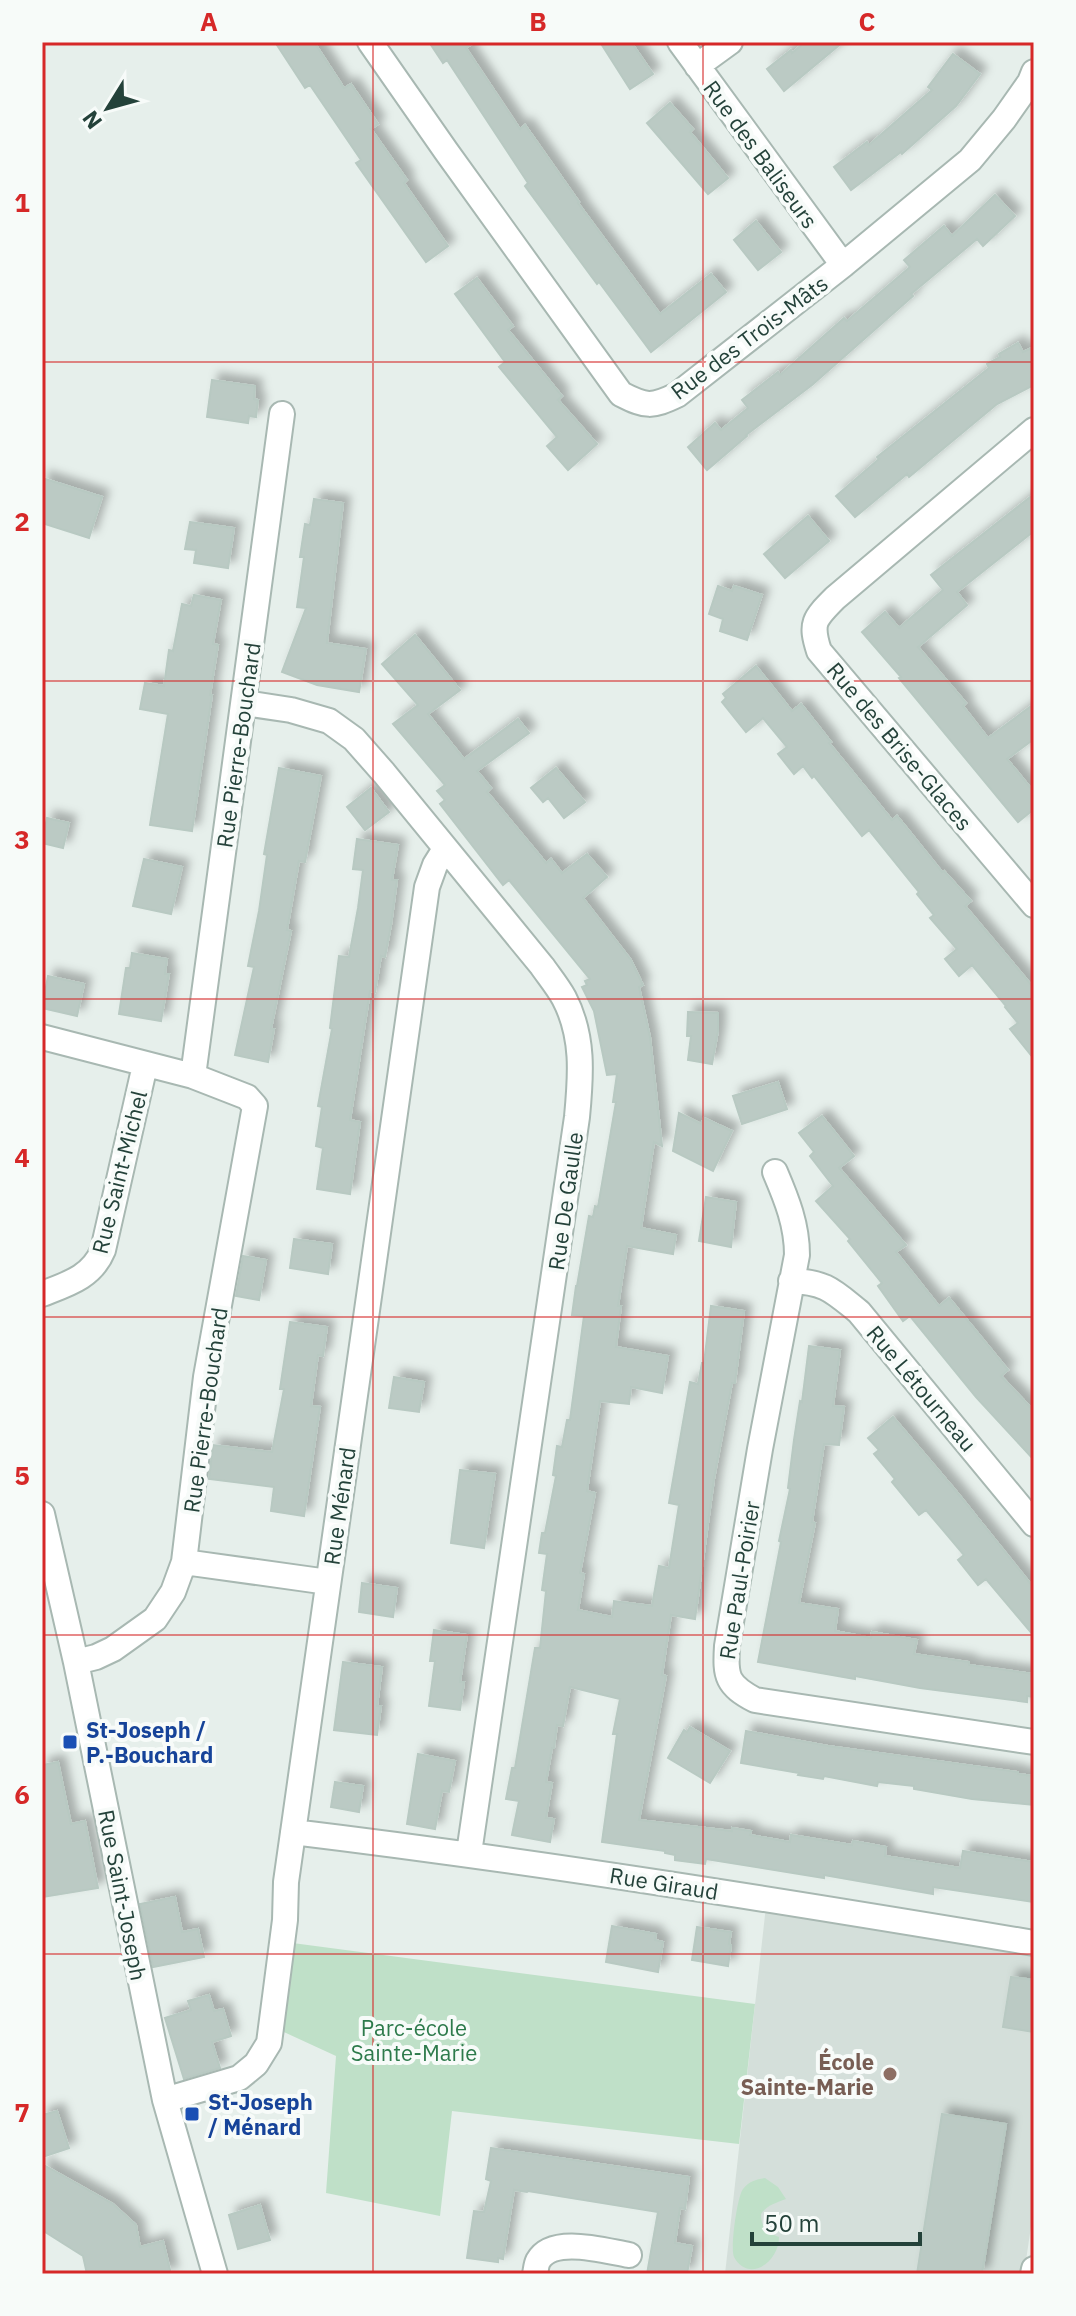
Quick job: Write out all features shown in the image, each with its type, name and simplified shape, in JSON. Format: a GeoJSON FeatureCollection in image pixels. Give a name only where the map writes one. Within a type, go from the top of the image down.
{"type":"FeatureCollection","features":[{"type":"Feature","properties":{"kind":"street","name":"Rue des Trois-Mâts"},"geometry":{"type":"LineString","coordinates":[[370,42],[621,394],[638,403],[657,405],[677,395],[843,265],[970,160],[1004,119],[1034,72]]}},
{"type":"Feature","properties":{"kind":"street","name":"Rue des Baliseurs"},"geometry":{"type":"LineString","coordinates":[[680,42],[843,265]]}},
{"type":"Feature","properties":{"kind":"street"},"geometry":{"type":"LineString","coordinates":[[697,66],[730,42]]}},
{"type":"Feature","properties":{"kind":"street","name":"Rue Pierre-Bouchard"},"geometry":{"type":"LineString","coordinates":[[193,1076],[282,414]]}},
{"type":"Feature","properties":{"kind":"street","name":"Rue des Brise-Glaces"},"geometry":{"type":"LineString","coordinates":[[1034,430],[835,598],[818,615],[813,632],[819,651],[1034,905]]}},
{"type":"Feature","properties":{"kind":"street","name":"Rue De Gaulle"},"geometry":{"type":"LineString","coordinates":[[244,703],[291,710],[329,721],[354,739],[542,966],[564,998],[577,1030],[581,1052],[577,1117],[469,1853]]}},
{"type":"Feature","properties":{"kind":"street","name":"Rue Ménard"},"geometry":{"type":"LineString","coordinates":[[165,2100],[239,2078],[256,2064],[269,2043],[285,1920],[286,1882],[427,887],[445,849]]}},
{"type":"Feature","properties":{"kind":"street","name":"Rue Saint-Michel"},"geometry":{"type":"LineString","coordinates":[[42,1037],[193,1076],[247,1097],[255,1106]]}},
{"type":"Feature","properties":{"kind":"street","name":"Rue Saint-Michel"},"geometry":{"type":"LineString","coordinates":[[42,1294],[76,1281],[98,1263],[145,1065]]}},
{"type":"Feature","properties":{"kind":"street","name":"Rue Pierre-Bouchard"},"geometry":{"type":"LineString","coordinates":[[76,1662],[113,1649],[155,1619],[173,1592],[184,1562],[206,1377],[255,1106]]}},
{"type":"Feature","properties":{"kind":"street","name":"Rue Paul-Poirier"},"geometry":{"type":"LineString","coordinates":[[775,1172],[791,1210],[797,1235],[797,1255],[755,1479],[725,1672],[738,1691],[755,1700],[1034,1742]]}},
{"type":"Feature","properties":{"kind":"street","name":"Rue Létourneau"},"geometry":{"type":"LineString","coordinates":[[791,1281],[814,1282],[836,1293],[859,1312],[1034,1524]]}},
{"type":"Feature","properties":{"kind":"street","name":"Rue Saint-Joseph"},"geometry":{"type":"LineString","coordinates":[[42,1514],[76,1662],[165,2100],[215,2274]]}},
{"type":"Feature","properties":{"kind":"street"},"geometry":{"type":"LineString","coordinates":[[184,1562],[328,1582]]}},
{"type":"Feature","properties":{"kind":"street","name":"Rue Giraud"},"geometry":{"type":"LineString","coordinates":[[293,1832],[469,1853],[1034,1943]]}},
{"type":"Feature","properties":{"kind":"street"},"geometry":{"type":"LineString","coordinates":[[535,2274],[538,2260],[550,2249],[564,2245],[629,2255]]}},
{"type":"Feature","properties":{"kind":"shaded area","name":"École Sainte-Marie"},"geometry":{"type":"Polygon","coordinates":[[[766,1906],[1034,1955],[1034,2206],[1024,2274],[725,2274],[766,1906]]]}},
{"type":"Feature","properties":{"kind":"green space","name":"Parc-école Sainte-Marie"},"geometry":{"type":"Polygon","coordinates":[[[285,1942],[755,2004],[739,2144],[452,2111],[440,2216],[326,2193],[336,2056],[273,2027],[285,1942]]]}},
{"type":"Feature","properties":{"kind":"green space"},"geometry":{"type":"Polygon","coordinates":[[[765,2178],[778,2187],[786,2199],[769,2206],[761,2214],[766,2229],[779,2237],[778,2246],[768,2262],[754,2269],[747,2268],[740,2265],[733,2252],[736,2212],[743,2189],[753,2181],[765,2178]]]}},
{"type":"Feature","properties":{"kind":"building"},"geometry":{"type":"Polygon","coordinates":[[[275,42],[314,42],[344,88],[351,84],[378,124],[371,129],[448,246],[426,262],[356,163],[361,160],[310,85],[305,88],[275,42]]]}},
{"type":"Feature","properties":{"kind":"building"},"geometry":{"type":"Polygon","coordinates":[[[429,42],[475,42],[466,48],[520,129],[525,125],[660,314],[711,274],[726,292],[651,352],[525,186],[528,183],[447,60],[443,63],[429,42]]]}},
{"type":"Feature","properties":{"kind":"building"},"geometry":{"type":"Polygon","coordinates":[[[600,42],[631,42],[653,74],[630,89],[600,42]]]}},
{"type":"Feature","properties":{"kind":"building"},"geometry":{"type":"Polygon","coordinates":[[[805,42],[843,42],[784,91],[767,69],[805,42]]]}},
{"type":"Feature","properties":{"kind":"building"},"geometry":{"type":"Polygon","coordinates":[[[953,54],[980,74],[956,106],[902,154],[851,190],[834,167],[867,142],[869,145],[932,90],[928,87],[953,54]]]}},
{"type":"Feature","properties":{"kind":"building"},"geometry":{"type":"Polygon","coordinates":[[[670,103],[728,178],[708,194],[647,123],[670,103]]]}},
{"type":"Feature","properties":{"kind":"building"},"geometry":{"type":"Polygon","coordinates":[[[995,195],[1015,216],[983,246],[977,239],[911,294],[913,296],[812,385],[746,435],[707,470],[688,447],[715,423],[721,430],[748,408],[742,400],[778,372],[780,375],[844,318],[847,321],[910,267],[904,260],[944,226],[952,236],[995,195]]]}},
{"type":"Feature","properties":{"kind":"building"},"geometry":{"type":"Polygon","coordinates":[[[756,221],[781,252],[758,270],[734,240],[756,221]]]}},
{"type":"Feature","properties":{"kind":"building"},"geometry":{"type":"Polygon","coordinates":[[[477,278],[513,326],[508,330],[562,396],[558,400],[597,444],[568,470],[547,446],[557,437],[499,367],[505,362],[455,294],[477,278]]]}},
{"type":"Feature","properties":{"kind":"building"},"geometry":{"type":"Polygon","coordinates":[[[1018,343],[1023,352],[1034,347],[1034,385],[997,404],[855,517],[836,496],[879,459],[877,457],[989,368],[987,364],[1018,343]]]}},
{"type":"Feature","properties":{"kind":"building"},"geometry":{"type":"Polygon","coordinates":[[[212,380],[255,386],[254,399],[258,400],[256,417],[249,416],[248,423],[207,417],[212,380]]]}},
{"type":"Feature","properties":{"kind":"building"},"geometry":{"type":"Polygon","coordinates":[[[42,478],[102,497],[89,538],[42,523],[42,478]]]}},
{"type":"Feature","properties":{"kind":"building"},"geometry":{"type":"Polygon","coordinates":[[[1034,494],[1034,531],[957,592],[967,605],[918,647],[966,703],[963,706],[988,738],[1034,704],[1034,739],[1007,759],[1034,792],[1034,809],[1018,822],[862,632],[885,612],[899,628],[943,590],[931,575],[1034,494]]]}},
{"type":"Feature","properties":{"kind":"building"},"geometry":{"type":"Polygon","coordinates":[[[314,499],[343,503],[327,643],[366,649],[359,692],[317,685],[282,672],[306,608],[297,607],[304,557],[300,557],[305,524],[310,525],[314,499]]]}},
{"type":"Feature","properties":{"kind":"building"},"geometry":{"type":"Polygon","coordinates":[[[808,516],[829,541],[785,578],[764,554],[808,516]]]}},
{"type":"Feature","properties":{"kind":"building"},"geometry":{"type":"Polygon","coordinates":[[[190,522],[234,528],[228,568],[194,563],[196,550],[185,549],[190,522]]]}},
{"type":"Feature","properties":{"kind":"building"},"geometry":{"type":"Polygon","coordinates":[[[718,586],[732,591],[734,586],[762,595],[747,640],[720,631],[723,619],[709,614],[718,586]]]}},
{"type":"Feature","properties":{"kind":"building"},"geometry":{"type":"Polygon","coordinates":[[[194,595],[221,600],[213,644],[218,645],[212,695],[192,831],[150,825],[168,714],[140,709],[145,683],[164,686],[169,650],[173,651],[182,604],[191,606],[194,595]]]}},
{"type":"Feature","properties":{"kind":"building"},"geometry":{"type":"Polygon","coordinates":[[[415,635],[460,690],[428,714],[464,759],[518,719],[529,733],[477,771],[491,788],[487,792],[546,863],[551,859],[562,873],[587,854],[607,877],[583,898],[631,960],[643,985],[639,987],[650,1037],[662,1146],[654,1142],[641,1228],[676,1235],[673,1254],[627,1246],[618,1306],[621,1306],[616,1347],[668,1356],[662,1393],[631,1387],[629,1404],[600,1401],[587,1491],[595,1493],[580,1573],[584,1574],[578,1610],[612,1617],[614,1601],[652,1606],[659,1566],[669,1568],[679,1505],[669,1503],[690,1382],[698,1384],[704,1363],[711,1306],[744,1311],[735,1383],[732,1383],[714,1479],[695,1619],[671,1615],[662,1675],[666,1676],[639,1820],[732,1831],[732,1828],[751,1831],[750,1835],[790,1842],[791,1835],[852,1845],[853,1841],[886,1847],[885,1856],[960,1868],[963,1851],[1034,1862],[1034,1902],[933,1887],[933,1894],[706,1859],[705,1864],[675,1860],[675,1855],[665,1851],[602,1842],[617,1734],[613,1734],[620,1699],[570,1687],[563,1726],[557,1725],[546,1782],[552,1783],[546,1818],[554,1819],[550,1842],[512,1835],[519,1801],[506,1799],[512,1768],[515,1768],[535,1648],[540,1648],[546,1591],[542,1590],[547,1554],[539,1553],[556,1476],[553,1475],[557,1446],[562,1447],[567,1420],[570,1420],[584,1316],[572,1315],[589,1216],[593,1217],[595,1206],[598,1207],[616,1102],[613,1102],[617,1074],[607,1075],[594,1011],[582,987],[590,979],[509,880],[503,885],[440,804],[445,800],[437,791],[445,785],[393,724],[418,705],[382,664],[415,635]]]}},
{"type":"Feature","properties":{"kind":"building"},"geometry":{"type":"Polygon","coordinates":[[[756,666],[792,711],[801,704],[892,820],[897,816],[942,872],[971,901],[965,906],[1034,988],[1034,1059],[1010,1029],[1018,1023],[972,965],[959,976],[945,959],[957,949],[930,918],[934,915],[917,894],[919,892],[869,830],[862,836],[803,766],[794,774],[778,754],[787,747],[763,718],[746,732],[722,702],[726,698],[723,694],[756,666]]]}},
{"type":"Feature","properties":{"kind":"building"},"geometry":{"type":"Polygon","coordinates":[[[279,768],[321,776],[305,862],[299,861],[287,930],[291,931],[271,1029],[274,1029],[268,1062],[235,1055],[254,967],[248,966],[279,768]]]}},
{"type":"Feature","properties":{"kind":"building"},"geometry":{"type":"Polygon","coordinates":[[[556,768],[585,802],[564,818],[548,798],[543,802],[531,788],[556,768]]]}},
{"type":"Feature","properties":{"kind":"building"},"geometry":{"type":"Polygon","coordinates":[[[371,788],[389,812],[365,830],[347,807],[371,788]]]}},
{"type":"Feature","properties":{"kind":"building"},"geometry":{"type":"Polygon","coordinates":[[[47,818],[69,823],[63,848],[42,843],[47,818]]]}},
{"type":"Feature","properties":{"kind":"building"},"geometry":{"type":"Polygon","coordinates":[[[357,839],[398,845],[392,880],[397,880],[391,925],[385,957],[381,956],[375,992],[370,991],[350,1120],[360,1122],[350,1194],[317,1189],[323,1148],[316,1146],[322,1107],[318,1106],[332,1029],[339,956],[349,957],[358,908],[363,870],[353,869],[357,839]]]}},
{"type":"Feature","properties":{"kind":"building"},"geometry":{"type":"Polygon","coordinates":[[[144,859],[182,867],[171,914],[133,906],[144,859]]]}},
{"type":"Feature","properties":{"kind":"building"},"geometry":{"type":"Polygon","coordinates":[[[132,953],[167,959],[165,974],[169,974],[161,1021],[119,1014],[126,968],[130,968],[132,953]]]}},
{"type":"Feature","properties":{"kind":"building"},"geometry":{"type":"Polygon","coordinates":[[[48,976],[84,984],[77,1016],[42,1008],[48,976]]]}},
{"type":"Feature","properties":{"kind":"building"},"geometry":{"type":"Polygon","coordinates":[[[688,1012],[718,1013],[712,1064],[688,1060],[691,1036],[687,1036],[688,1012]]]}},
{"type":"Feature","properties":{"kind":"building"},"geometry":{"type":"Polygon","coordinates":[[[778,1082],[787,1109],[742,1124],[733,1096],[778,1082]]]}},
{"type":"Feature","properties":{"kind":"building"},"geometry":{"type":"Polygon","coordinates":[[[679,1113],[701,1124],[704,1118],[732,1131],[713,1171],[673,1151],[679,1113]]]}},
{"type":"Feature","properties":{"kind":"building"},"geometry":{"type":"Polygon","coordinates":[[[822,1116],[854,1156],[839,1168],[906,1245],[896,1252],[939,1306],[949,1298],[1008,1370],[1001,1376],[1034,1411],[1034,1460],[976,1397],[910,1316],[903,1321],[878,1286],[882,1283],[848,1241],[850,1239],[816,1201],[833,1186],[810,1156],[814,1152],[799,1133],[822,1116]]]}},
{"type":"Feature","properties":{"kind":"building"},"geometry":{"type":"Polygon","coordinates":[[[706,1197],[736,1202],[731,1247],[699,1241],[706,1197]]]}},
{"type":"Feature","properties":{"kind":"building"},"geometry":{"type":"Polygon","coordinates":[[[294,1239],[332,1244],[328,1274],[290,1268],[294,1239]]]}},
{"type":"Feature","properties":{"kind":"building"},"geometry":{"type":"Polygon","coordinates":[[[243,1256],[266,1260],[259,1300],[236,1296],[243,1256]]]}},
{"type":"Feature","properties":{"kind":"building"},"geometry":{"type":"Polygon","coordinates":[[[290,1322],[327,1327],[323,1356],[318,1355],[311,1406],[320,1407],[304,1516],[271,1511],[274,1487],[209,1479],[213,1445],[272,1452],[284,1389],[280,1389],[290,1322]]]}},
{"type":"Feature","properties":{"kind":"building"},"geometry":{"type":"Polygon","coordinates":[[[809,1346],[840,1350],[833,1406],[844,1407],[839,1445],[824,1444],[812,1522],[815,1523],[799,1603],[838,1609],[835,1631],[871,1638],[872,1632],[917,1640],[914,1654],[1034,1674],[1034,1697],[1027,1696],[1027,1702],[855,1676],[855,1679],[758,1662],[790,1489],[794,1440],[809,1346]]]}},
{"type":"Feature","properties":{"kind":"building"},"geometry":{"type":"Polygon","coordinates":[[[394,1377],[424,1382],[419,1412],[389,1408],[394,1377]]]}},
{"type":"Feature","properties":{"kind":"building"},"geometry":{"type":"Polygon","coordinates":[[[893,1417],[1034,1588],[1034,1636],[986,1579],[978,1585],[958,1560],[964,1555],[926,1510],[919,1515],[892,1482],[895,1479],[874,1454],[879,1450],[868,1438],[893,1417]]]}},
{"type":"Feature","properties":{"kind":"building"},"geometry":{"type":"Polygon","coordinates":[[[460,1470],[495,1474],[484,1548],[451,1543],[460,1470]]]}},
{"type":"Feature","properties":{"kind":"building"},"geometry":{"type":"Polygon","coordinates":[[[362,1583],[397,1588],[393,1617],[359,1612],[362,1583]]]}},
{"type":"Feature","properties":{"kind":"building"},"geometry":{"type":"Polygon","coordinates":[[[434,1630],[467,1635],[460,1682],[464,1682],[460,1710],[429,1706],[435,1661],[430,1661],[434,1630]]]}},
{"type":"Feature","properties":{"kind":"building"},"geometry":{"type":"Polygon","coordinates":[[[343,1662],[382,1667],[377,1735],[334,1730],[343,1662]]]}},
{"type":"Feature","properties":{"kind":"building"},"geometry":{"type":"Polygon","coordinates":[[[690,1727],[730,1751],[710,1783],[668,1758],[684,1730],[687,1732],[690,1727]]]}},
{"type":"Feature","properties":{"kind":"building"},"geometry":{"type":"Polygon","coordinates":[[[746,1731],[1034,1776],[1034,1805],[972,1799],[914,1789],[914,1786],[878,1782],[877,1786],[824,1776],[823,1779],[741,1763],[746,1731]]]}},
{"type":"Feature","properties":{"kind":"building"},"geometry":{"type":"Polygon","coordinates":[[[418,1754],[455,1761],[449,1792],[442,1791],[435,1829],[407,1824],[418,1754]]]}},
{"type":"Feature","properties":{"kind":"building"},"geometry":{"type":"Polygon","coordinates":[[[58,1762],[71,1824],[85,1821],[98,1888],[42,1897],[42,1765],[58,1762]]]}},
{"type":"Feature","properties":{"kind":"building"},"geometry":{"type":"Polygon","coordinates":[[[335,1782],[363,1786],[359,1812],[331,1807],[335,1782]]]}},
{"type":"Feature","properties":{"kind":"building"},"geometry":{"type":"Polygon","coordinates":[[[175,1897],[182,1932],[198,1929],[204,1957],[153,1967],[140,1904],[175,1897]]]}},
{"type":"Feature","properties":{"kind":"building"},"geometry":{"type":"Polygon","coordinates":[[[612,1926],[656,1934],[655,1940],[663,1942],[658,1972],[606,1962],[612,1926]]]}},
{"type":"Feature","properties":{"kind":"building"},"geometry":{"type":"Polygon","coordinates":[[[697,1927],[731,1932],[728,1966],[692,1960],[697,1927]]]}},
{"type":"Feature","properties":{"kind":"building"},"geometry":{"type":"Polygon","coordinates":[[[1011,1977],[1034,1980],[1034,2032],[1003,2027],[1011,1977]]]}},
{"type":"Feature","properties":{"kind":"building"},"geometry":{"type":"Polygon","coordinates":[[[209,1995],[214,2011],[223,2009],[231,2036],[212,2042],[220,2068],[184,2079],[165,2018],[191,2010],[188,2001],[209,1995]]]}},
{"type":"Feature","properties":{"kind":"building"},"geometry":{"type":"Polygon","coordinates":[[[57,2111],[69,2148],[42,2157],[42,2115],[57,2111]]]}},
{"type":"Feature","properties":{"kind":"building"},"geometry":{"type":"Polygon","coordinates":[[[942,2114],[1006,2124],[982,2274],[917,2274],[942,2114]]]}},
{"type":"Feature","properties":{"kind":"building"},"geometry":{"type":"Polygon","coordinates":[[[491,2148],[689,2177],[685,2209],[680,2208],[675,2243],[692,2246],[687,2274],[647,2274],[658,2212],[528,2191],[514,2190],[503,2259],[498,2258],[498,2262],[467,2258],[474,2211],[484,2212],[491,2181],[486,2179],[491,2148]]]}},
{"type":"Feature","properties":{"kind":"building"},"geometry":{"type":"Polygon","coordinates":[[[42,2164],[113,2204],[136,2225],[140,2247],[163,2241],[171,2274],[87,2274],[83,2256],[42,2230],[42,2164]]]}},
{"type":"Feature","properties":{"kind":"building"},"geometry":{"type":"Polygon","coordinates":[[[260,2205],[270,2240],[238,2249],[229,2215],[260,2205]]]}},
{"type":"Feature","properties":{"kind":"place","name":"St-Joseph / P.-Bouchard"},"geometry":{"type":"Point","coordinates":[70,1742]}},
{"type":"Feature","properties":{"kind":"place","name":"École Sainte-Marie"},"geometry":{"type":"Point","coordinates":[890,2074]}},
{"type":"Feature","properties":{"kind":"place","name":"St-Joseph / Ménard"},"geometry":{"type":"Point","coordinates":[192,2114]}}]}
